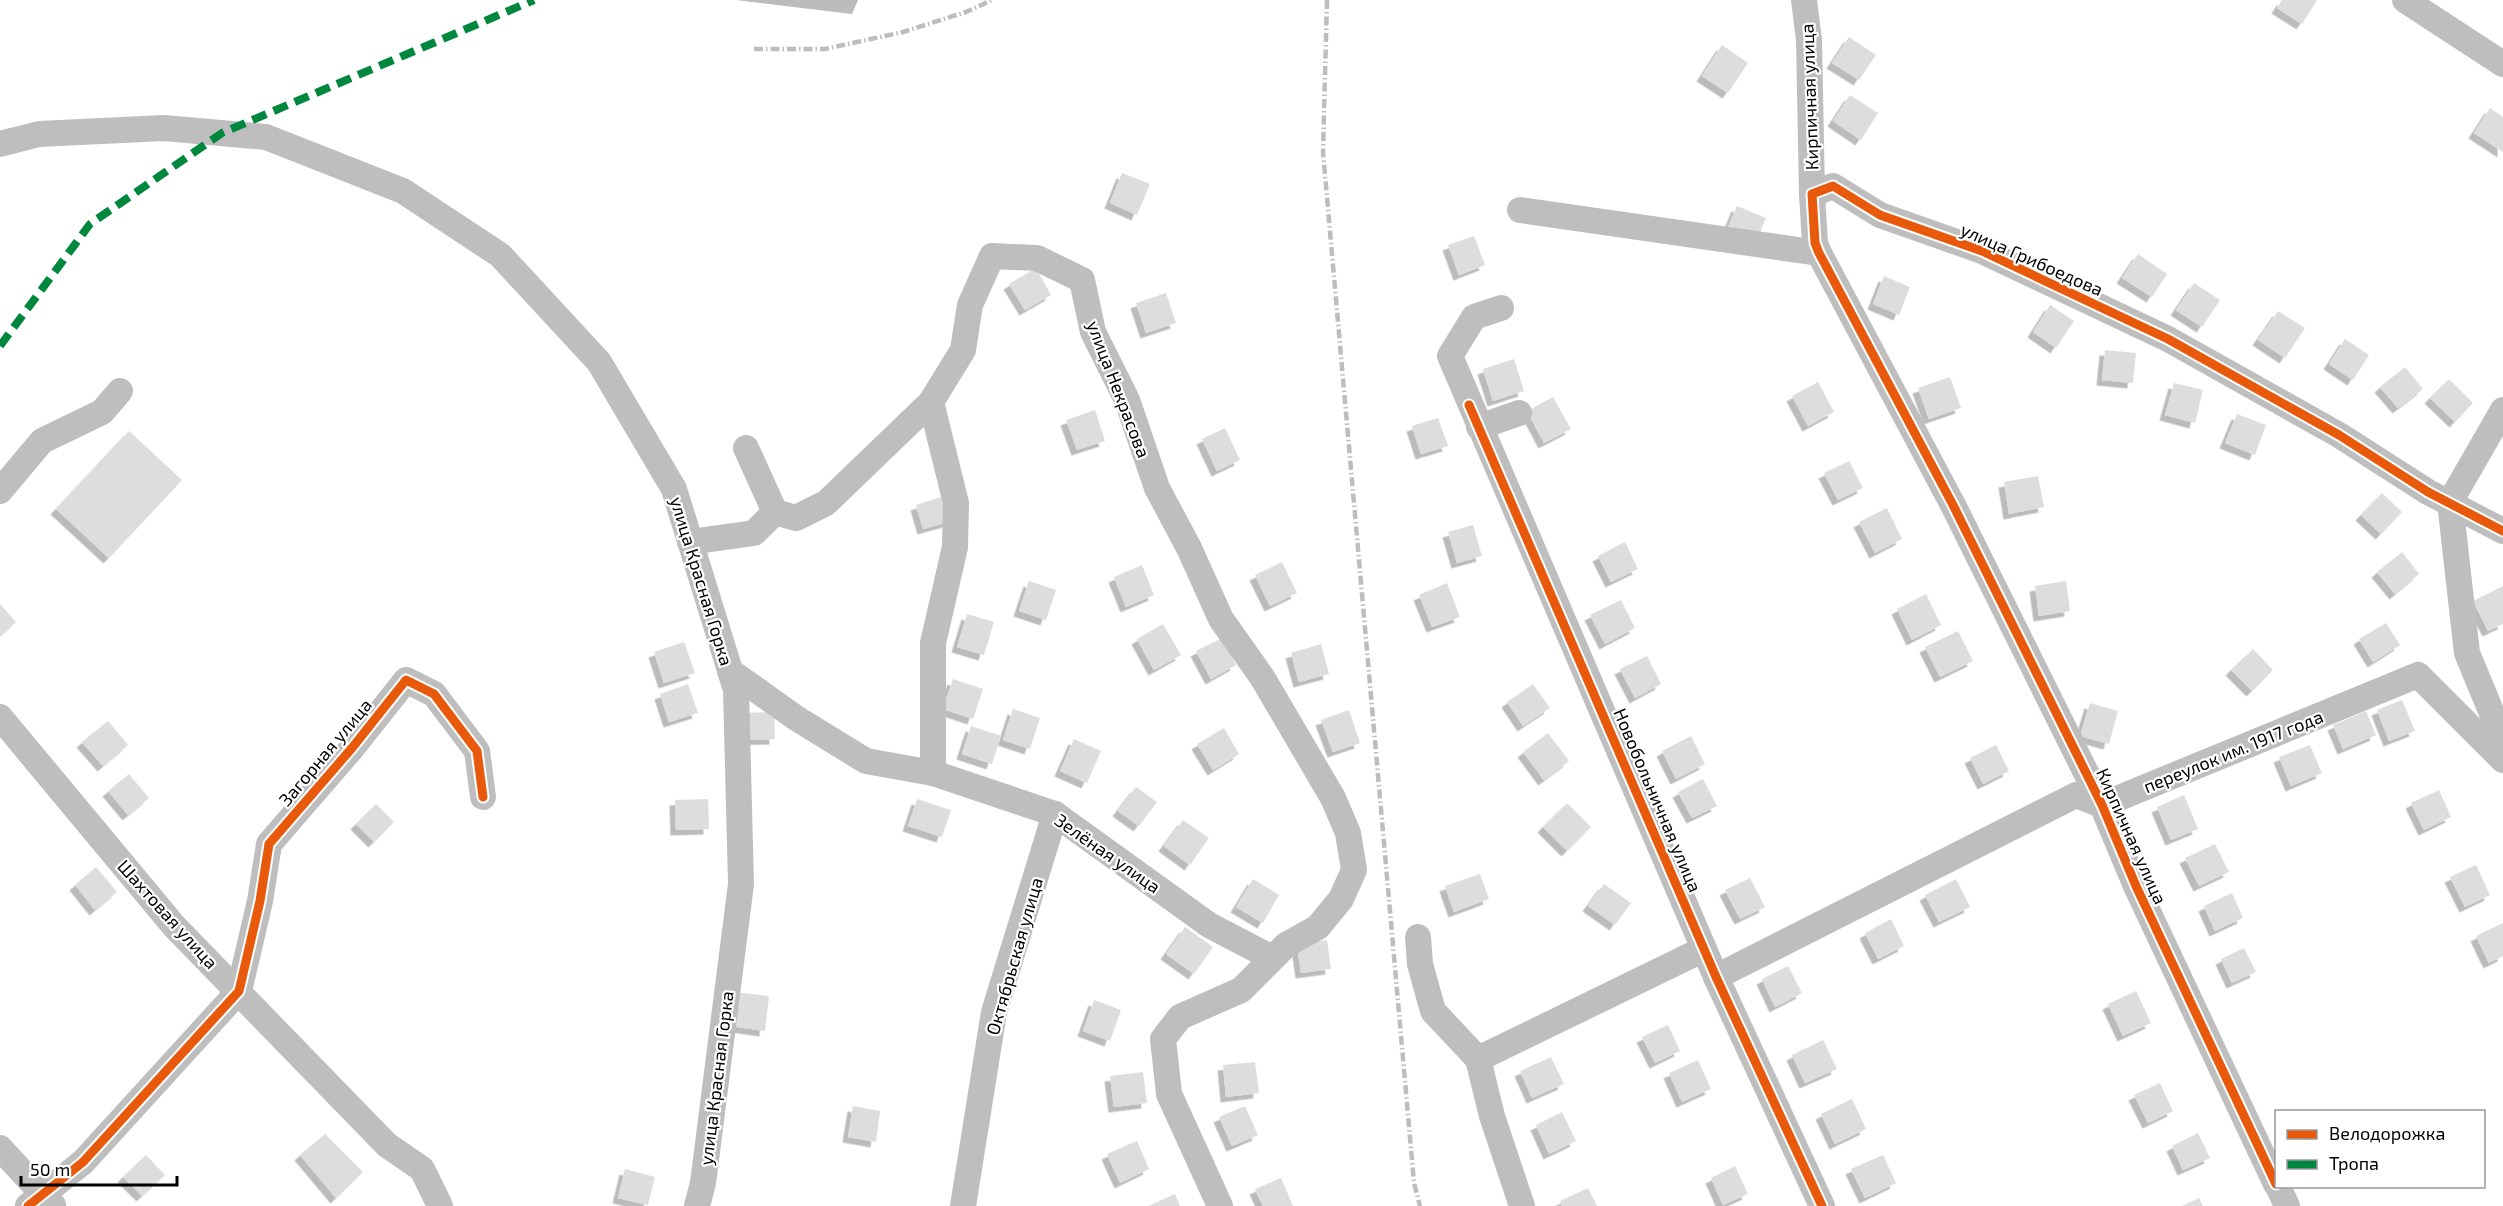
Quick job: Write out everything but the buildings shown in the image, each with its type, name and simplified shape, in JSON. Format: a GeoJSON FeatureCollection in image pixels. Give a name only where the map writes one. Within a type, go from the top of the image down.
{"type":"FeatureCollection","features":[{"type":"Feature","properties":{"kind":"street","name":"Кирпичная улица"},"geometry":{"type":"LineString","coordinates":[[1804,0],[1809,40],[1812,194]]}},
{"type":"Feature","properties":{"kind":"street"},"geometry":{"type":"LineString","coordinates":[[2405,0],[2503,64]]}},
{"type":"Feature","properties":{"kind":"street","name":"улица Красная Горка"},"geometry":{"type":"LineString","coordinates":[[0,144],[39,134],[164,128],[266,137],[403,191],[500,255],[599,362],[674,489],[736,690],[741,884],[703,1183],[697,1206]]}},
{"type":"Feature","properties":{"kind":"street","name":"улица Грибоедова"},"geometry":{"type":"LineString","coordinates":[[1812,194],[1833,186],[1880,215],[1982,251],[2168,339],[2339,435],[2428,492],[2503,531]]}},
{"type":"Feature","properties":{"kind":"street"},"geometry":{"type":"LineString","coordinates":[[1520,210],[1819,253],[1815,243],[1812,194]]}},
{"type":"Feature","properties":{"kind":"street","name":"Кирпичная улица"},"geometry":{"type":"LineString","coordinates":[[1819,253],[1953,505],[2102,805],[2136,886],[2275,1181]]}},
{"type":"Feature","properties":{"kind":"street","name":"улица Некрасова"},"geometry":{"type":"LineString","coordinates":[[775,512],[796,518],[825,503],[931,402],[963,350],[970,305],[992,256],[1037,258],[1082,280],[1093,332],[1127,400],[1157,488],[1189,548],[1221,619],[1263,677],[1333,798],[1348,833],[1354,870],[1341,899],[1318,927],[1270,957]]}},
{"type":"Feature","properties":{"kind":"street","name":"Новобольничная улица"},"geometry":{"type":"LineString","coordinates":[[1501,308],[1474,317],[1450,356],[1716,977],[1822,1206]]}},
{"type":"Feature","properties":{"kind":"street"},"geometry":{"type":"LineString","coordinates":[[0,491],[42,441],[102,411],[120,391]]}},
{"type":"Feature","properties":{"kind":"street"},"geometry":{"type":"LineString","coordinates":[[931,402],[956,503],[955,547],[933,643],[933,773]]}},
{"type":"Feature","properties":{"kind":"street"},"geometry":{"type":"LineString","coordinates":[[2503,410],[2450,502],[2467,653],[2503,740]]}},
{"type":"Feature","properties":{"kind":"street"},"geometry":{"type":"LineString","coordinates":[[1474,416],[1520,413]]}},
{"type":"Feature","properties":{"kind":"street"},"geometry":{"type":"LineString","coordinates":[[690,542],[754,533],[775,512],[746,448]]}},
{"type":"Feature","properties":{"kind":"street","name":"Зелёная улица"},"geometry":{"type":"LineString","coordinates":[[730,671],[796,718],[866,761],[933,773],[1055,814],[1209,925],[1270,957]]}},
{"type":"Feature","properties":{"kind":"street","name":"переулок им. 1917 года"},"geometry":{"type":"LineString","coordinates":[[2102,805],[2418,675],[2503,760]]}},
{"type":"Feature","properties":{"kind":"street","name":"Загорная улица"},"geometry":{"type":"LineString","coordinates":[[239,991],[260,901],[269,843],[352,748],[406,680],[434,694],[477,751],[483,796]]}},
{"type":"Feature","properties":{"kind":"street","name":"Шахтовая улица"},"geometry":{"type":"LineString","coordinates":[[0,717],[174,926],[387,1145],[422,1168],[440,1206]]}},
{"type":"Feature","properties":{"kind":"street"},"geometry":{"type":"LineString","coordinates":[[1716,977],[2076,795],[2102,805]]}},
{"type":"Feature","properties":{"kind":"street","name":"Октябрьская улица"},"geometry":{"type":"LineString","coordinates":[[963,1206],[994,1012],[1055,814]]}},
{"type":"Feature","properties":{"kind":"street"},"geometry":{"type":"LineString","coordinates":[[1418,938],[1420,964],[1433,1011],[1478,1059],[1492,1116],[1522,1206]]}},
{"type":"Feature","properties":{"kind":"street"},"geometry":{"type":"LineString","coordinates":[[1478,1059],[1704,949]]}},
{"type":"Feature","properties":{"kind":"street"},"geometry":{"type":"LineString","coordinates":[[1220,1206],[1169,1094],[1163,1039],[1180,1017],[1241,990],[1270,957]]}},
{"type":"Feature","properties":{"kind":"street"},"geometry":{"type":"LineString","coordinates":[[0,1148],[42,1202],[83,1162],[239,991]]}},
{"type":"Feature","properties":{"kind":"street","name":"Кирпичная улица"},"geometry":{"type":"LineString","coordinates":[[2278,1188],[2287,1206]]}},
{"type":"Feature","properties":{"kind":"shaded area"},"geometry":{"type":"Polygon","coordinates":[[[736,0],[858,0],[852,14],[736,0]]]}},
{"type":"Feature","properties":{"kind":"railway"},"geometry":{"type":"LineString","coordinates":[[754,49],[825,49],[903,32],[966,12],[992,0]]}},
{"type":"Feature","properties":{"kind":"railway"},"geometry":{"type":"LineString","coordinates":[[1327,0],[1323,152],[1414,1183],[1420,1206]]}},
{"type":"Feature","properties":{"kind":"marked path"},"geometry":{"type":"LineString","coordinates":[[0,346],[90,224],[222,133],[534,0]]}},
{"type":"Feature","properties":{"kind":"cycle path"},"geometry":{"type":"LineString","coordinates":[[2275,1182],[2136,886],[2102,805],[1953,505],[1819,253],[1815,243],[1812,194],[1833,186],[1880,215],[1982,251],[2168,339],[2339,435],[2428,492],[2503,531]]}},
{"type":"Feature","properties":{"kind":"cycle path"},"geometry":{"type":"LineString","coordinates":[[1469,405],[1716,977],[1822,1206]]}},
{"type":"Feature","properties":{"kind":"cycle path"},"geometry":{"type":"LineString","coordinates":[[28,1206],[83,1162],[239,991],[260,901],[269,844],[352,748],[406,680],[434,694],[477,751],[483,797]]}}]}
